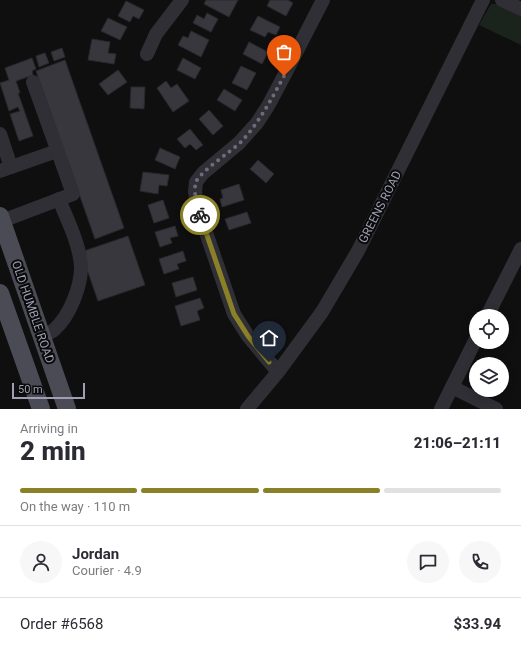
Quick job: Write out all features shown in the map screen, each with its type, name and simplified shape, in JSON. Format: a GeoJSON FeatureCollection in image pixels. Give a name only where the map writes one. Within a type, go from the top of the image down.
{"type":"FeatureCollection","features":[{"type":"Feature","properties":{"kind":"main road","name":"OLD HUMBLE ROAD"},"geometry":{"type":"LineString","coordinates":[[1,218],[67,409]]}},
{"type":"Feature","properties":{"kind":"main road","name":"OLD HUMBLE ROAD"},"geometry":{"type":"LineString","coordinates":[[0,292],[3,311],[41,409]]}},
{"type":"Feature","properties":{"kind":"street"},"geometry":{"type":"LineString","coordinates":[[147,54],[156,34],[182,0]]}},
{"type":"Feature","properties":{"kind":"street"},"geometry":{"type":"LineString","coordinates":[[278,372],[248,336],[234,314],[200,217],[195,192],[196,182],[203,173],[240,143],[257,123],[268,106],[323,0]]}},
{"type":"Feature","properties":{"kind":"street","name":"GREENS ROAD"},"geometry":{"type":"LineString","coordinates":[[240,409],[251,404],[278,372],[322,312],[358,251],[483,0]]}},
{"type":"Feature","properties":{"kind":"street"},"geometry":{"type":"LineString","coordinates":[[502,0],[521,9]]}},
{"type":"Feature","properties":{"kind":"street"},"geometry":{"type":"LineString","coordinates":[[1,218],[73,194],[33,82]]}},
{"type":"Feature","properties":{"kind":"street"},"geometry":{"type":"LineString","coordinates":[[0,134],[6,169],[57,151]]}},
{"type":"Feature","properties":{"kind":"street"},"geometry":{"type":"LineString","coordinates":[[42,337],[55,330],[70,310],[76,294],[81,267],[76,244],[59,199]]}},
{"type":"Feature","properties":{"kind":"street"},"geometry":{"type":"LineString","coordinates":[[491,309],[521,249]]}},
{"type":"Feature","properties":{"kind":"street"},"geometry":{"type":"LineString","coordinates":[[441,409],[471,349]]}},
{"type":"Feature","properties":{"kind":"street"},"geometry":{"type":"LineString","coordinates":[[452,387],[496,409]]}},
{"type":"Feature","properties":{"kind":"shaded area"},"geometry":{"type":"Polygon","coordinates":[[[491,4],[502,4],[521,13],[521,45],[479,25],[491,4]]]}},
{"type":"Feature","properties":{"kind":"building"},"geometry":{"type":"Polygon","coordinates":[[[206,0],[238,0],[229,17],[204,4],[206,0]]]}},
{"type":"Feature","properties":{"kind":"building"},"geometry":{"type":"Polygon","coordinates":[[[270,0],[288,0],[293,3],[286,16],[267,6],[270,0]]]}},
{"type":"Feature","properties":{"kind":"building"},"geometry":{"type":"Polygon","coordinates":[[[126,1],[144,10],[139,19],[133,16],[130,22],[118,16],[126,1]]]}},
{"type":"Feature","properties":{"kind":"building"},"geometry":{"type":"Polygon","coordinates":[[[207,13],[218,19],[211,32],[193,23],[197,15],[204,19],[207,13]]]}},
{"type":"Feature","properties":{"kind":"building"},"geometry":{"type":"Polygon","coordinates":[[[258,16],[280,27],[276,35],[268,32],[265,37],[250,30],[258,16]]]}},
{"type":"Feature","properties":{"kind":"building"},"geometry":{"type":"Polygon","coordinates":[[[108,18],[127,27],[120,40],[101,31],[108,18]]]}},
{"type":"Feature","properties":{"kind":"building"},"geometry":{"type":"Polygon","coordinates":[[[191,31],[209,40],[201,57],[178,45],[183,36],[188,38],[191,31]]]}},
{"type":"Feature","properties":{"kind":"building"},"geometry":{"type":"Polygon","coordinates":[[[92,39],[110,42],[108,53],[116,54],[114,64],[88,60],[92,39]]]}},
{"type":"Feature","properties":{"kind":"building"},"geometry":{"type":"Polygon","coordinates":[[[249,42],[268,52],[262,64],[243,54],[249,42]]]}},
{"type":"Feature","properties":{"kind":"building"},"geometry":{"type":"Polygon","coordinates":[[[62,48],[65,57],[54,61],[51,52],[62,48]]]}},
{"type":"Feature","properties":{"kind":"building"},"geometry":{"type":"Polygon","coordinates":[[[45,53],[49,63],[39,67],[36,56],[45,53]]]}},
{"type":"Feature","properties":{"kind":"building"},"geometry":{"type":"Polygon","coordinates":[[[32,58],[36,69],[32,71],[33,75],[16,81],[20,93],[18,93],[33,136],[19,141],[10,114],[20,111],[18,107],[9,111],[0,83],[9,80],[5,68],[32,58]]]}},
{"type":"Feature","properties":{"kind":"building"},"geometry":{"type":"Polygon","coordinates":[[[183,58],[201,68],[195,79],[177,70],[183,58]]]}},
{"type":"Feature","properties":{"kind":"building"},"geometry":{"type":"Polygon","coordinates":[[[65,60],[124,228],[95,239],[36,71],[65,60]]]}},
{"type":"Feature","properties":{"kind":"building"},"geometry":{"type":"Polygon","coordinates":[[[241,66],[256,73],[247,90],[232,83],[241,66]]]}},
{"type":"Feature","properties":{"kind":"building"},"geometry":{"type":"Polygon","coordinates":[[[118,70],[127,82],[108,95],[99,84],[118,70]]]}},
{"type":"Feature","properties":{"kind":"building"},"geometry":{"type":"Polygon","coordinates":[[[166,81],[171,88],[177,84],[189,101],[173,112],[157,88],[166,81]]]}},
{"type":"Feature","properties":{"kind":"building"},"geometry":{"type":"Polygon","coordinates":[[[131,87],[145,87],[144,109],[130,108],[131,87]]]}},
{"type":"Feature","properties":{"kind":"building"},"geometry":{"type":"Polygon","coordinates":[[[224,89],[242,100],[235,111],[217,100],[224,89]]]}},
{"type":"Feature","properties":{"kind":"building"},"geometry":{"type":"Polygon","coordinates":[[[209,110],[223,126],[213,135],[199,119],[209,110]]]}},
{"type":"Feature","properties":{"kind":"building"},"geometry":{"type":"Polygon","coordinates":[[[190,129],[203,145],[196,150],[190,144],[185,148],[177,139],[190,129]]]}},
{"type":"Feature","properties":{"kind":"building"},"geometry":{"type":"Polygon","coordinates":[[[160,148],[180,157],[175,169],[155,160],[160,148]]]}},
{"type":"Feature","properties":{"kind":"building"},"geometry":{"type":"Polygon","coordinates":[[[258,160],[274,174],[266,183],[250,169],[258,160]]]}},
{"type":"Feature","properties":{"kind":"building"},"geometry":{"type":"Polygon","coordinates":[[[143,172],[169,175],[167,186],[159,185],[158,194],[140,191],[143,172]]]}},
{"type":"Feature","properties":{"kind":"building"},"geometry":{"type":"Polygon","coordinates":[[[239,184],[244,200],[222,207],[220,199],[223,198],[221,190],[239,184]]]}},
{"type":"Feature","properties":{"kind":"building"},"geometry":{"type":"Polygon","coordinates":[[[163,200],[169,218],[154,223],[148,205],[163,200]]]}},
{"type":"Feature","properties":{"kind":"building"},"geometry":{"type":"Polygon","coordinates":[[[247,212],[251,223],[229,230],[225,219],[247,212]]]}},
{"type":"Feature","properties":{"kind":"building"},"geometry":{"type":"Polygon","coordinates":[[[175,226],[178,236],[170,238],[172,243],[160,247],[155,232],[175,226]]]}},
{"type":"Feature","properties":{"kind":"building"},"geometry":{"type":"Polygon","coordinates":[[[128,236],[145,285],[98,301],[81,252],[128,236]]]}},
{"type":"Feature","properties":{"kind":"building"},"geometry":{"type":"Polygon","coordinates":[[[183,251],[186,261],[177,264],[179,269],[164,274],[159,259],[183,251]]]}},
{"type":"Feature","properties":{"kind":"building"},"geometry":{"type":"Polygon","coordinates":[[[193,277],[197,290],[176,297],[172,283],[193,277]]]}},
{"type":"Feature","properties":{"kind":"building"},"geometry":{"type":"Polygon","coordinates":[[[200,298],[204,308],[197,311],[200,320],[181,326],[175,306],[200,298]]]}},
{"type":"Feature","properties":{"kind":"way so far"},"geometry":{"type":"LineString","coordinates":[[200,215],[195,192],[196,182],[203,173],[240,143],[257,123],[284,76]]}},
{"type":"Feature","properties":{"kind":"route"},"geometry":{"type":"LineString","coordinates":[[200,215],[234,314],[248,336],[269,362]]}}]}
